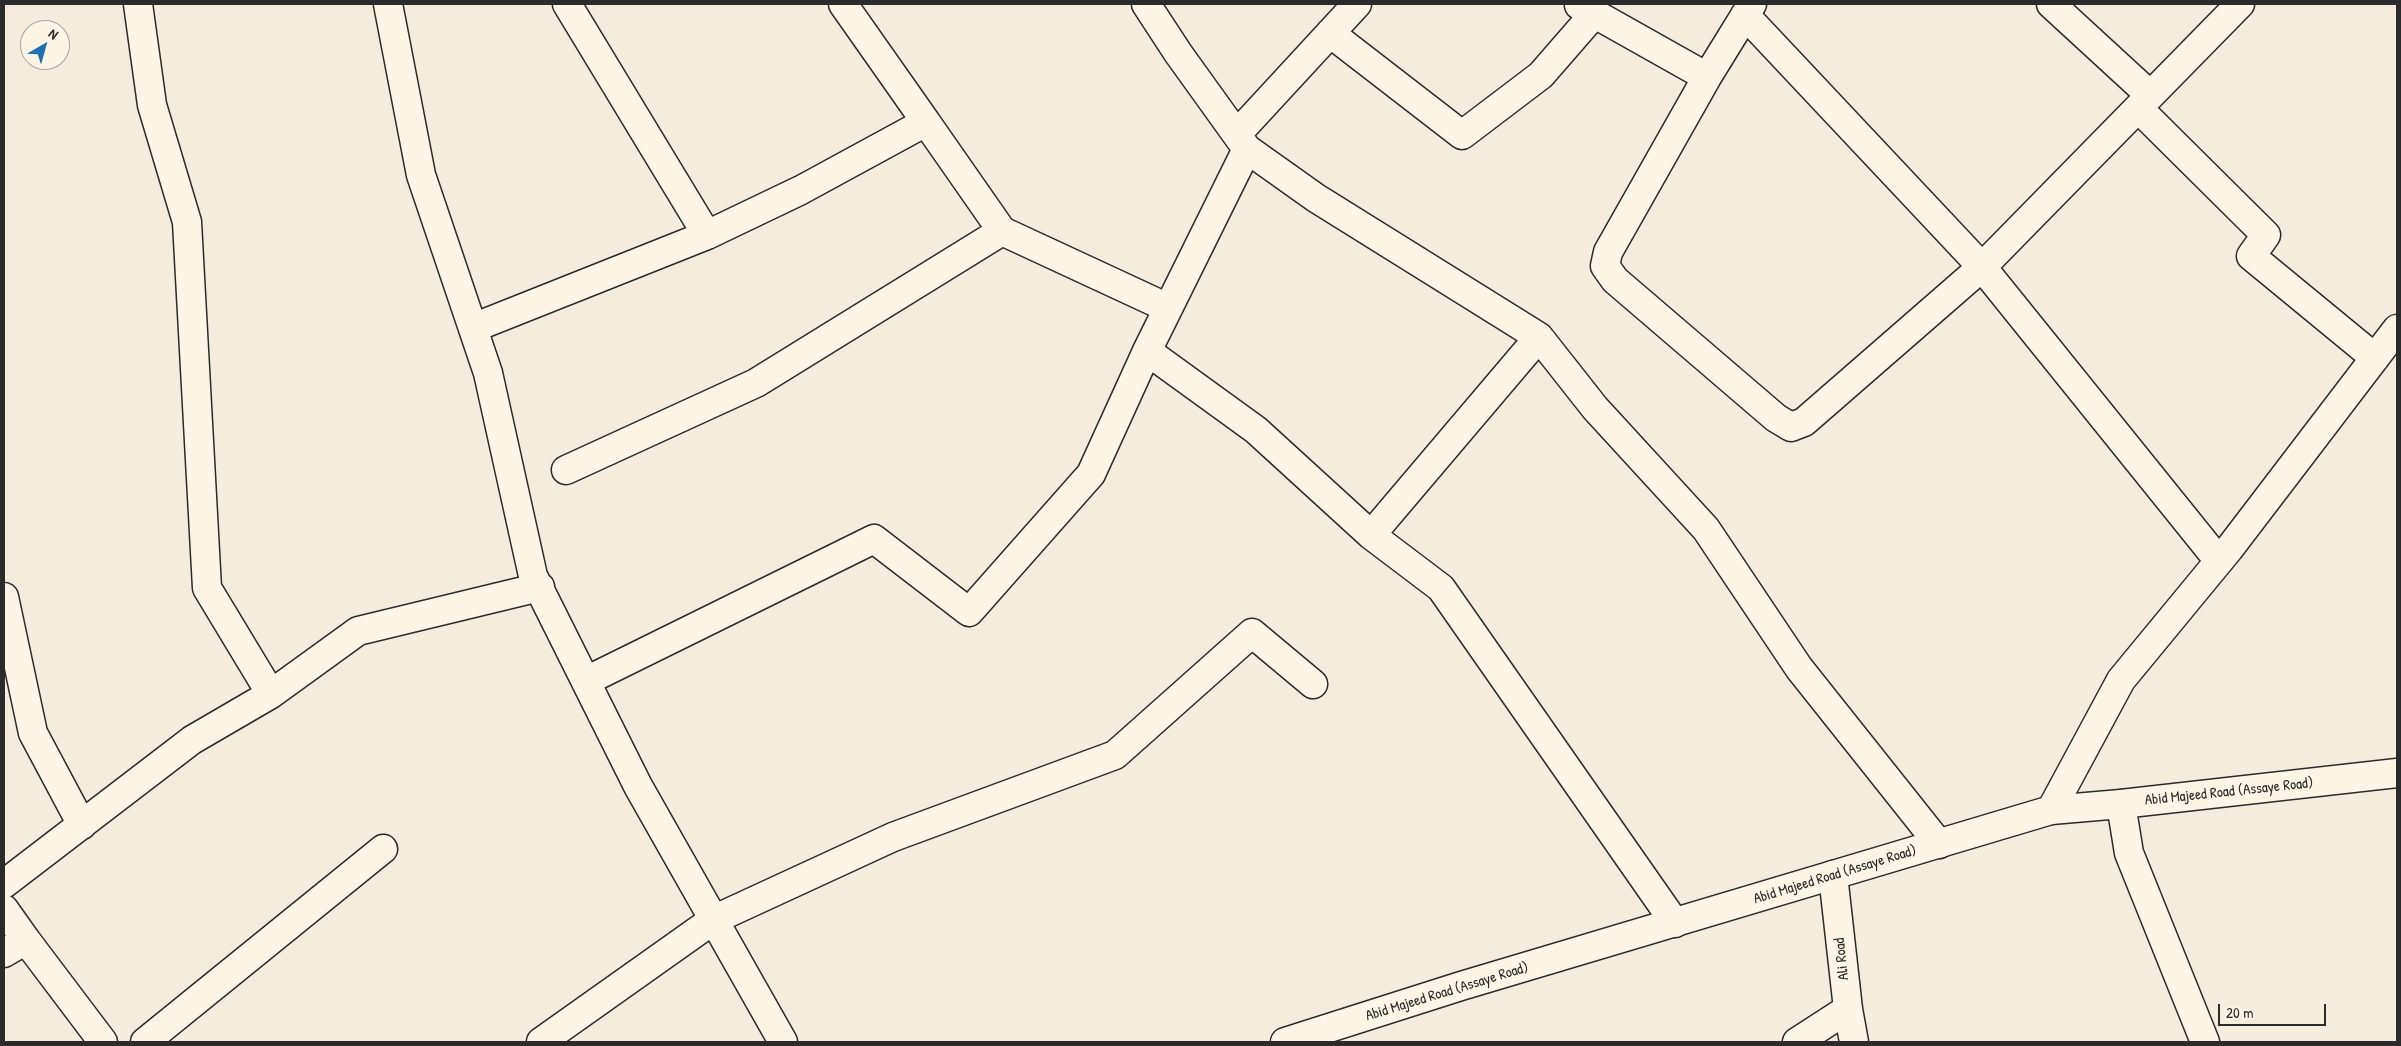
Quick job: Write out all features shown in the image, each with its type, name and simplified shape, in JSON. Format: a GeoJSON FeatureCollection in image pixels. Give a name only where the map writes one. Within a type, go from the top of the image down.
{"type":"FeatureCollection","features":[{"type":"Feature","properties":{"kind":"street"},"geometry":{"type":"LineString","coordinates":[[138,4],[152,105],[187,222],[207,588],[271,694]]}},
{"type":"Feature","properties":{"kind":"street"},"geometry":{"type":"LineString","coordinates":[[388,4],[421,175],[488,373],[534,576],[638,786],[783,1042]]}},
{"type":"Feature","properties":{"kind":"street"},"geometry":{"type":"LineString","coordinates":[[567,4],[707,235]]}},
{"type":"Feature","properties":{"kind":"street"},"geometry":{"type":"LineString","coordinates":[[842,4],[1002,231],[1168,308]]}},
{"type":"Feature","properties":{"kind":"street"},"geometry":{"type":"LineString","coordinates":[[1146,4],[1178,53],[1242,142],[1316,198],[1539,337],[1594,408],[1706,529],[1799,668],[1938,844]]}},
{"type":"Feature","properties":{"kind":"street"},"geometry":{"type":"LineString","coordinates":[[586,682],[874,538],[969,612],[1091,474],[1242,142],[1330,33],[1357,4]]}},
{"type":"Feature","properties":{"kind":"street"},"geometry":{"type":"LineString","coordinates":[[2050,4],[2144,102],[2266,235],[2252,256],[2375,358]]}},
{"type":"Feature","properties":{"kind":"street"},"geometry":{"type":"LineString","coordinates":[[2220,561],[1982,267],[1748,10],[1707,77],[1608,252],[1605,266],[1615,280],[1776,418],[1791,427],[1804,422],[1982,267],[2240,4]]}},
{"type":"Feature","properties":{"kind":"street"},"geometry":{"type":"LineString","coordinates":[[1330,33],[1462,135],[1542,75],[1586,9],[1707,77]]}},
{"type":"Feature","properties":{"kind":"street"},"geometry":{"type":"LineString","coordinates":[[473,328],[707,235],[801,190],[926,122]]}},
{"type":"Feature","properties":{"kind":"street"},"geometry":{"type":"LineString","coordinates":[[566,470],[756,383],[1002,231]]}},
{"type":"Feature","properties":{"kind":"street"},"geometry":{"type":"LineString","coordinates":[[2051,810],[2122,680],[2220,561],[2397,329]]}},
{"type":"Feature","properties":{"kind":"street"},"geometry":{"type":"LineString","coordinates":[[1371,535],[1539,337]]}},
{"type":"Feature","properties":{"kind":"street"},"geometry":{"type":"LineString","coordinates":[[1147,350],[1256,430],[1371,535],[1441,588],[1676,923]]}},
{"type":"Feature","properties":{"kind":"street"},"geometry":{"type":"LineString","coordinates":[[4,884],[192,740],[271,694],[358,631],[540,588]]}},
{"type":"Feature","properties":{"kind":"street"},"geometry":{"type":"LineString","coordinates":[[4,598],[33,733],[82,825]]}},
{"type":"Feature","properties":{"kind":"street"},"geometry":{"type":"LineString","coordinates":[[541,1042],[713,920],[892,837],[1115,755],[1252,633],[1313,684]]}},
{"type":"Feature","properties":{"kind":"street","name":"Abid Majeed Road (Assaye Road)"},"geometry":{"type":"LineString","coordinates":[[1285,1042],[1461,986],[2051,810],[2397,773]]}},
{"type":"Feature","properties":{"kind":"street"},"geometry":{"type":"LineString","coordinates":[[2121,804],[2129,853],[2205,1042]]}},
{"type":"Feature","properties":{"kind":"street"},"geometry":{"type":"LineString","coordinates":[[145,1042],[383,849]]}},
{"type":"Feature","properties":{"kind":"street","name":"Ali Road"},"geometry":{"type":"LineString","coordinates":[[1833,875],[1848,1009],[1854,1042]]}},
{"type":"Feature","properties":{"kind":"street"},"geometry":{"type":"LineString","coordinates":[[4,909],[15,947],[103,1042]]}},
{"type":"Feature","properties":{"kind":"street"},"geometry":{"type":"LineString","coordinates":[[1797,1042],[1848,1009]]}}]}
